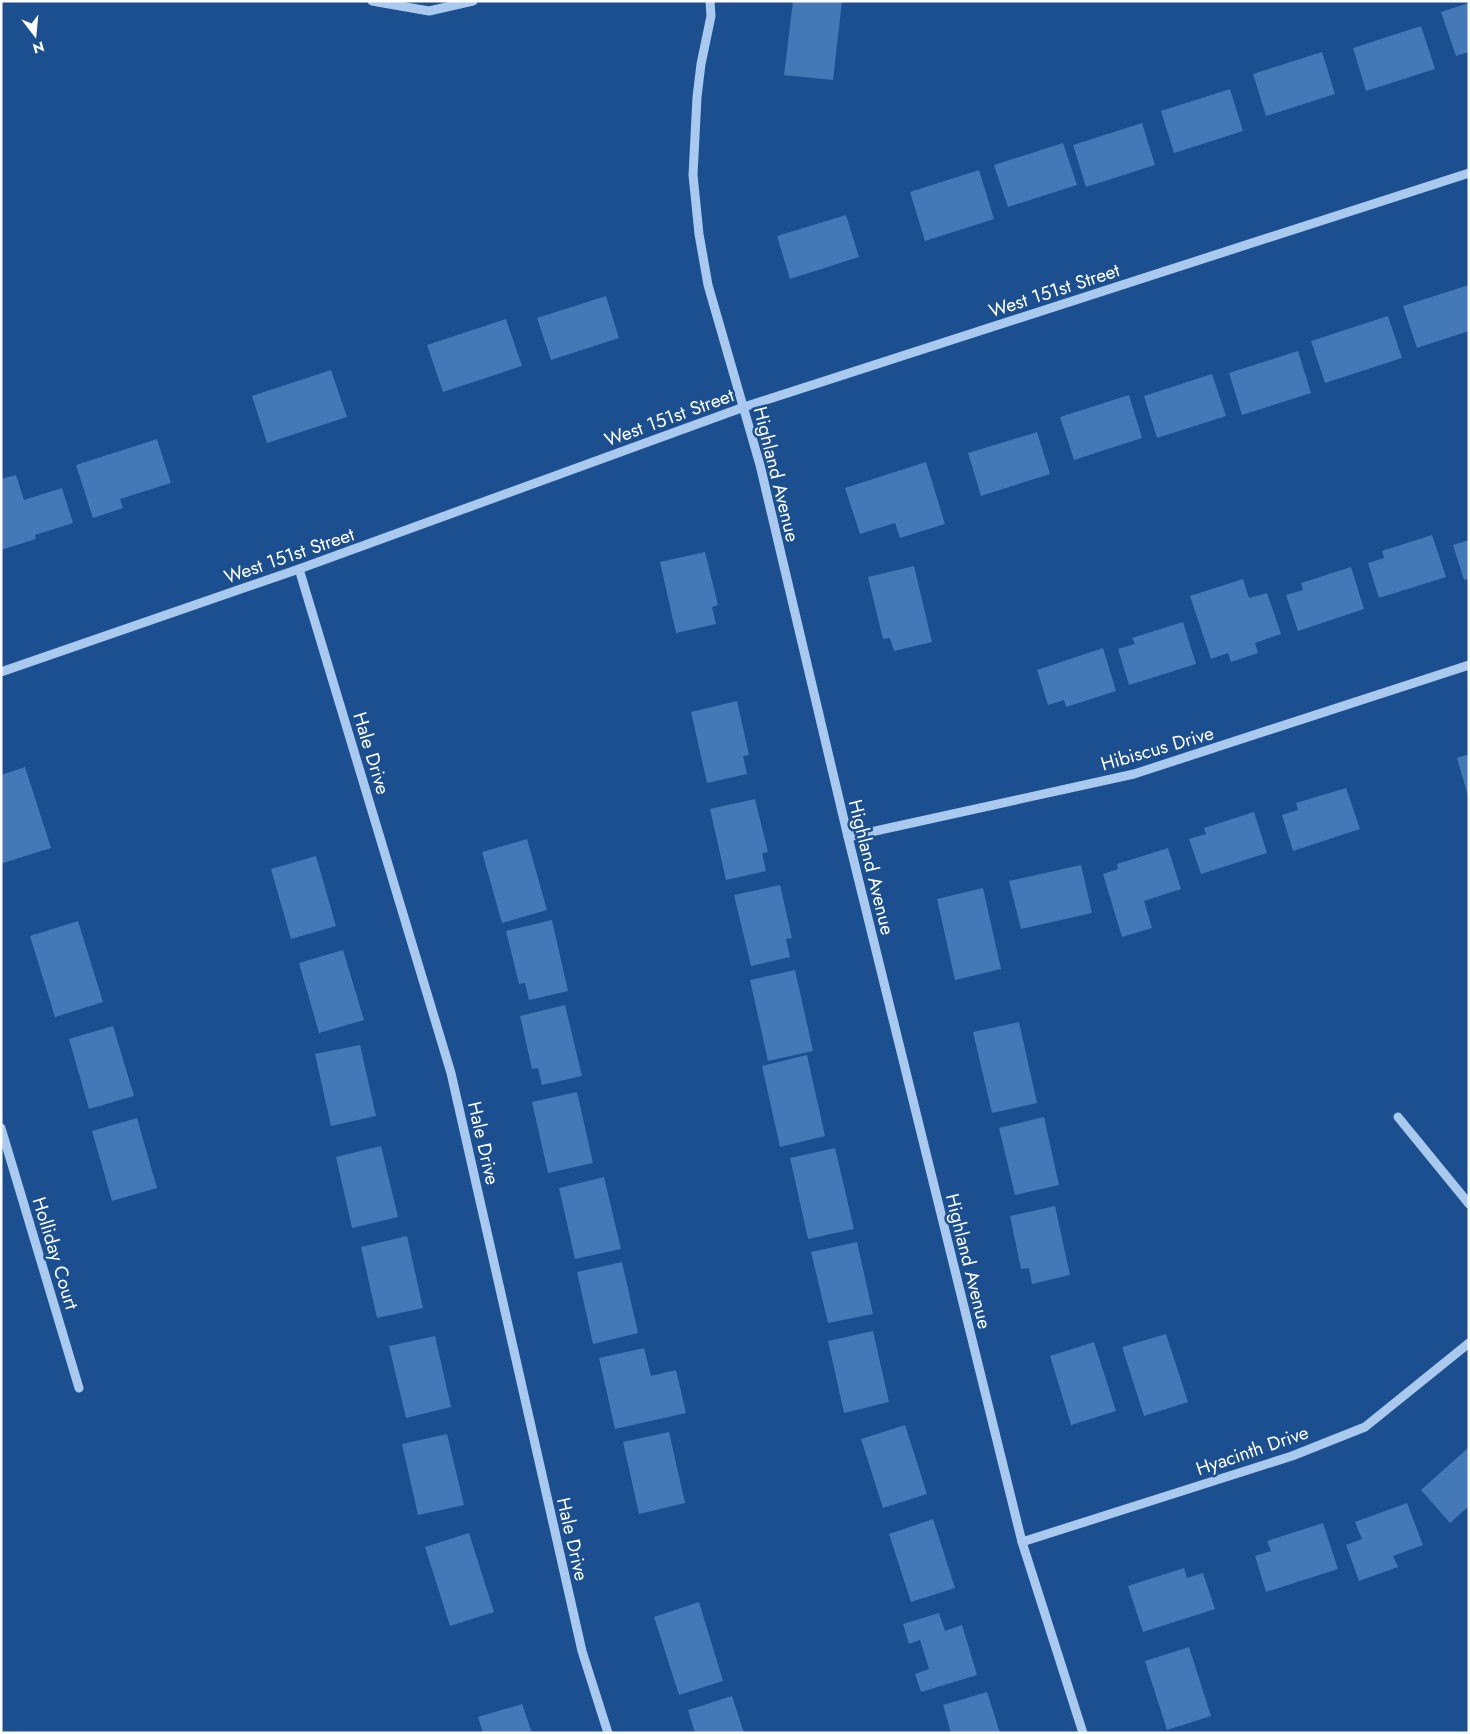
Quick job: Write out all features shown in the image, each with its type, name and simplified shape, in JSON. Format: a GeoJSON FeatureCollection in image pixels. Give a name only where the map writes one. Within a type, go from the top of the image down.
{"type":"FeatureCollection","features":[{"type":"Feature","properties":{"kind":"street"},"geometry":{"type":"LineString","coordinates":[[372,1],[429,11],[473,1]]}},
{"type":"Feature","properties":{"kind":"street","name":"Highland Avenue"},"geometry":{"type":"LineString","coordinates":[[710,1],[711,16],[701,64],[697,97],[693,175],[699,234],[708,285],[760,466],[848,837],[1022,1542],[1083,1733]]}},
{"type":"Feature","properties":{"kind":"street","name":"West 151st Street"},"geometry":{"type":"LineString","coordinates":[[1,672],[299,569],[744,407],[1469,173]]}},
{"type":"Feature","properties":{"kind":"street","name":"Hale Drive"},"geometry":{"type":"LineString","coordinates":[[299,569],[451,1073],[582,1651],[608,1733]]}},
{"type":"Feature","properties":{"kind":"street","name":"Hibiscus Drive"},"geometry":{"type":"LineString","coordinates":[[848,837],[1134,774],[1469,665]]}},
{"type":"Feature","properties":{"kind":"street"},"geometry":{"type":"LineString","coordinates":[[1398,1117],[1469,1204]]}},
{"type":"Feature","properties":{"kind":"street","name":"Holliday Court"},"geometry":{"type":"LineString","coordinates":[[1,1128],[79,1388]]}},
{"type":"Feature","properties":{"kind":"street","name":"Hyacinth Drive"},"geometry":{"type":"LineString","coordinates":[[1022,1542],[1292,1456],[1365,1427],[1469,1343]]}},
{"type":"Feature","properties":{"kind":"building"},"geometry":{"type":"Polygon","coordinates":[[[793,1],[842,1],[833,80],[784,75],[793,1]]]}},
{"type":"Feature","properties":{"kind":"building"},"geometry":{"type":"Polygon","coordinates":[[[1469,3],[1469,52],[1456,56],[1441,12],[1469,3]]]}},
{"type":"Feature","properties":{"kind":"building"},"geometry":{"type":"Polygon","coordinates":[[[1421,26],[1435,69],[1366,91],[1353,48],[1421,26]]]}},
{"type":"Feature","properties":{"kind":"building"},"geometry":{"type":"Polygon","coordinates":[[[1322,52],[1335,94],[1266,116],[1253,74],[1322,52]]]}},
{"type":"Feature","properties":{"kind":"building"},"geometry":{"type":"Polygon","coordinates":[[[1230,89],[1243,131],[1174,153],[1161,111],[1230,89]]]}},
{"type":"Feature","properties":{"kind":"building"},"geometry":{"type":"Polygon","coordinates":[[[1142,123],[1155,165],[1086,187],[1073,145],[1142,123]]]}},
{"type":"Feature","properties":{"kind":"building"},"geometry":{"type":"Polygon","coordinates":[[[1063,143],[1077,185],[1008,207],[994,165],[1063,143]]]}},
{"type":"Feature","properties":{"kind":"building"},"geometry":{"type":"Polygon","coordinates":[[[979,170],[994,219],[925,241],[910,192],[979,170]]]}},
{"type":"Feature","properties":{"kind":"building"},"geometry":{"type":"Polygon","coordinates":[[[846,215],[859,257],[790,279],[777,236],[846,215]]]}},
{"type":"Feature","properties":{"kind":"building"},"geometry":{"type":"Polygon","coordinates":[[[1469,285],[1469,331],[1417,348],[1403,306],[1469,285]]]}},
{"type":"Feature","properties":{"kind":"building"},"geometry":{"type":"Polygon","coordinates":[[[606,296],[619,338],[551,360],[537,318],[606,296]]]}},
{"type":"Feature","properties":{"kind":"building"},"geometry":{"type":"Polygon","coordinates":[[[1388,316],[1402,358],[1325,383],[1311,341],[1388,316]]]}},
{"type":"Feature","properties":{"kind":"building"},"geometry":{"type":"Polygon","coordinates":[[[506,319],[522,366],[443,392],[427,345],[506,319]]]}},
{"type":"Feature","properties":{"kind":"building"},"geometry":{"type":"Polygon","coordinates":[[[1298,351],[1311,393],[1242,415],[1229,373],[1298,351]]]}},
{"type":"Feature","properties":{"kind":"building"},"geometry":{"type":"Polygon","coordinates":[[[331,370],[347,417],[267,443],[252,396],[331,370]]]}},
{"type":"Feature","properties":{"kind":"building"},"geometry":{"type":"Polygon","coordinates":[[[1212,374],[1226,416],[1157,438],[1144,396],[1212,374]]]}},
{"type":"Feature","properties":{"kind":"building"},"geometry":{"type":"Polygon","coordinates":[[[1129,395],[1142,438],[1074,460],[1060,417],[1129,395]]]}},
{"type":"Feature","properties":{"kind":"building"},"geometry":{"type":"Polygon","coordinates":[[[1037,432],[1050,474],[981,496],[968,453],[1037,432]]]}},
{"type":"Feature","properties":{"kind":"building"},"geometry":{"type":"Polygon","coordinates":[[[157,439],[171,483],[120,499],[123,508],[93,518],[76,465],[157,439]]]}},
{"type":"Feature","properties":{"kind":"building"},"geometry":{"type":"Polygon","coordinates":[[[926,462],[945,524],[900,538],[895,523],[860,534],[845,488],[926,462]]]}},
{"type":"Feature","properties":{"kind":"building"},"geometry":{"type":"Polygon","coordinates":[[[16,475],[24,500],[62,488],[73,523],[35,535],[36,539],[1,550],[1,479],[16,475]]]}},
{"type":"Feature","properties":{"kind":"building"},"geometry":{"type":"Polygon","coordinates":[[[1432,535],[1446,577],[1379,598],[1368,563],[1384,558],[1382,551],[1432,535]]]}},
{"type":"Feature","properties":{"kind":"building"},"geometry":{"type":"Polygon","coordinates":[[[1469,540],[1469,579],[1464,580],[1453,545],[1469,540]]]}},
{"type":"Feature","properties":{"kind":"building"},"geometry":{"type":"Polygon","coordinates":[[[705,552],[718,605],[712,607],[716,624],[676,633],[660,562],[705,552]]]}},
{"type":"Feature","properties":{"kind":"building"},"geometry":{"type":"Polygon","coordinates":[[[914,566],[932,642],[894,651],[890,638],[883,639],[868,577],[914,566]]]}},
{"type":"Feature","properties":{"kind":"building"},"geometry":{"type":"Polygon","coordinates":[[[1351,567],[1364,609],[1298,631],[1286,595],[1303,590],[1301,583],[1351,567]]]}},
{"type":"Feature","properties":{"kind":"building"},"geometry":{"type":"Polygon","coordinates":[[[1243,579],[1249,598],[1267,593],[1281,634],[1255,643],[1258,653],[1231,662],[1228,653],[1211,659],[1190,596],[1243,579]]]}},
{"type":"Feature","properties":{"kind":"building"},"geometry":{"type":"Polygon","coordinates":[[[1183,622],[1196,664],[1129,685],[1118,649],[1135,644],[1132,638],[1183,622]]]}},
{"type":"Feature","properties":{"kind":"building"},"geometry":{"type":"Polygon","coordinates":[[[1103,648],[1116,691],[1066,707],[1064,700],[1048,705],[1037,670],[1103,648]]]}},
{"type":"Feature","properties":{"kind":"building"},"geometry":{"type":"Polygon","coordinates":[[[737,701],[749,755],[743,756],[747,774],[707,783],[691,712],[737,701]]]}},
{"type":"Feature","properties":{"kind":"building"},"geometry":{"type":"Polygon","coordinates":[[[1469,754],[1469,796],[1468,796],[1457,758],[1469,754]]]}},
{"type":"Feature","properties":{"kind":"building"},"geometry":{"type":"Polygon","coordinates":[[[25,767],[51,848],[3,863],[1,858],[1,775],[25,767]]]}},
{"type":"Feature","properties":{"kind":"building"},"geometry":{"type":"Polygon","coordinates":[[[1346,788],[1360,829],[1293,851],[1282,815],[1298,810],[1296,803],[1346,788]]]}},
{"type":"Feature","properties":{"kind":"building"},"geometry":{"type":"Polygon","coordinates":[[[755,799],[768,852],[762,853],[766,871],[726,880],[710,809],[755,799]]]}},
{"type":"Feature","properties":{"kind":"building"},"geometry":{"type":"Polygon","coordinates":[[[1254,812],[1267,853],[1201,874],[1189,839],[1206,834],[1204,828],[1254,812]]]}},
{"type":"Feature","properties":{"kind":"building"},"geometry":{"type":"Polygon","coordinates":[[[527,839],[547,910],[502,923],[482,852],[527,839]]]}},
{"type":"Feature","properties":{"kind":"building"},"geometry":{"type":"Polygon","coordinates":[[[1168,848],[1181,889],[1144,901],[1152,928],[1122,937],[1103,874],[1118,869],[1117,864],[1168,848]]]}},
{"type":"Feature","properties":{"kind":"building"},"geometry":{"type":"Polygon","coordinates":[[[316,856],[336,926],[291,939],[271,869],[316,856]]]}},
{"type":"Feature","properties":{"kind":"building"},"geometry":{"type":"Polygon","coordinates":[[[1081,865],[1092,913],[1021,929],[1009,881],[1081,865]]]}},
{"type":"Feature","properties":{"kind":"building"},"geometry":{"type":"Polygon","coordinates":[[[780,885],[792,938],[786,939],[790,957],[751,966],[734,895],[780,885]]]}},
{"type":"Feature","properties":{"kind":"building"},"geometry":{"type":"Polygon","coordinates":[[[983,888],[1001,969],[955,980],[937,899],[983,888]]]}},
{"type":"Feature","properties":{"kind":"building"},"geometry":{"type":"Polygon","coordinates":[[[552,920],[568,991],[529,1000],[525,983],[519,984],[506,931],[552,920]]]}},
{"type":"Feature","properties":{"kind":"building"},"geometry":{"type":"Polygon","coordinates":[[[78,921],[103,1002],[55,1017],[30,936],[78,921]]]}},
{"type":"Feature","properties":{"kind":"building"},"geometry":{"type":"Polygon","coordinates":[[[343,950],[364,1020],[319,1033],[299,963],[343,950]]]}},
{"type":"Feature","properties":{"kind":"building"},"geometry":{"type":"Polygon","coordinates":[[[795,970],[813,1051],[768,1061],[750,980],[795,970]]]}},
{"type":"Feature","properties":{"kind":"building"},"geometry":{"type":"Polygon","coordinates":[[[565,1005],[582,1076],[542,1085],[538,1068],[532,1069],[520,1016],[565,1005]]]}},
{"type":"Feature","properties":{"kind":"building"},"geometry":{"type":"Polygon","coordinates":[[[1019,1022],[1037,1103],[992,1113],[973,1032],[1019,1022]]]}},
{"type":"Feature","properties":{"kind":"building"},"geometry":{"type":"Polygon","coordinates":[[[113,1026],[134,1096],[89,1109],[69,1039],[113,1026]]]}},
{"type":"Feature","properties":{"kind":"building"},"geometry":{"type":"Polygon","coordinates":[[[360,1045],[376,1116],[331,1126],[315,1054],[360,1045]]]}},
{"type":"Feature","properties":{"kind":"building"},"geometry":{"type":"Polygon","coordinates":[[[807,1055],[825,1136],[780,1147],[762,1066],[807,1055]]]}},
{"type":"Feature","properties":{"kind":"building"},"geometry":{"type":"Polygon","coordinates":[[[577,1092],[593,1163],[548,1173],[532,1102],[577,1092]]]}},
{"type":"Feature","properties":{"kind":"building"},"geometry":{"type":"Polygon","coordinates":[[[1044,1117],[1059,1185],[1015,1195],[999,1128],[1044,1117]]]}},
{"type":"Feature","properties":{"kind":"building"},"geometry":{"type":"Polygon","coordinates":[[[137,1118],[157,1188],[112,1201],[92,1131],[137,1118]]]}},
{"type":"Feature","properties":{"kind":"building"},"geometry":{"type":"Polygon","coordinates":[[[381,1146],[398,1217],[352,1228],[336,1157],[381,1146]]]}},
{"type":"Feature","properties":{"kind":"building"},"geometry":{"type":"Polygon","coordinates":[[[835,1148],[854,1229],[808,1239],[790,1158],[835,1148]]]}},
{"type":"Feature","properties":{"kind":"building"},"geometry":{"type":"Polygon","coordinates":[[[604,1177],[621,1249],[575,1259],[559,1188],[604,1177]]]}},
{"type":"Feature","properties":{"kind":"building"},"geometry":{"type":"Polygon","coordinates":[[[1055,1206],[1070,1275],[1032,1284],[1029,1268],[1021,1269],[1010,1216],[1055,1206]]]}},
{"type":"Feature","properties":{"kind":"building"},"geometry":{"type":"Polygon","coordinates":[[[407,1236],[423,1308],[377,1318],[361,1247],[407,1236]]]}},
{"type":"Feature","properties":{"kind":"building"},"geometry":{"type":"Polygon","coordinates":[[[857,1242],[873,1314],[828,1323],[811,1252],[857,1242]]]}},
{"type":"Feature","properties":{"kind":"building"},"geometry":{"type":"Polygon","coordinates":[[[622,1262],[638,1333],[593,1344],[577,1272],[622,1262]]]}},
{"type":"Feature","properties":{"kind":"building"},"geometry":{"type":"Polygon","coordinates":[[[873,1331],[889,1402],[844,1413],[828,1341],[873,1331]]]}},
{"type":"Feature","properties":{"kind":"building"},"geometry":{"type":"Polygon","coordinates":[[[1166,1334],[1188,1402],[1144,1416],[1122,1347],[1166,1334]]]}},
{"type":"Feature","properties":{"kind":"building"},"geometry":{"type":"Polygon","coordinates":[[[435,1336],[451,1407],[406,1418],[389,1346],[435,1336]]]}},
{"type":"Feature","properties":{"kind":"building"},"geometry":{"type":"Polygon","coordinates":[[[1094,1342],[1116,1411],[1071,1425],[1050,1356],[1094,1342]]]}},
{"type":"Feature","properties":{"kind":"building"},"geometry":{"type":"Polygon","coordinates":[[[644,1348],[651,1376],[676,1370],[686,1413],[615,1429],[599,1358],[644,1348]]]}},
{"type":"Feature","properties":{"kind":"building"},"geometry":{"type":"Polygon","coordinates":[[[905,1425],[927,1494],[883,1508],[861,1439],[905,1425]]]}},
{"type":"Feature","properties":{"kind":"building"},"geometry":{"type":"Polygon","coordinates":[[[669,1432],[685,1503],[639,1514],[623,1442],[669,1432]]]}},
{"type":"Feature","properties":{"kind":"building"},"geometry":{"type":"Polygon","coordinates":[[[447,1434],[464,1505],[418,1515],[402,1444],[447,1434]]]}},
{"type":"Feature","properties":{"kind":"building"},"geometry":{"type":"Polygon","coordinates":[[[1469,1447],[1469,1506],[1450,1523],[1421,1490],[1469,1447]]]}},
{"type":"Feature","properties":{"kind":"building"},"geometry":{"type":"Polygon","coordinates":[[[1407,1503],[1423,1545],[1393,1556],[1398,1567],[1359,1581],[1346,1545],[1362,1539],[1355,1522],[1407,1503]]]}},
{"type":"Feature","properties":{"kind":"building"},"geometry":{"type":"Polygon","coordinates":[[[933,1519],[955,1588],[911,1602],[889,1534],[933,1519]]]}},
{"type":"Feature","properties":{"kind":"building"},"geometry":{"type":"Polygon","coordinates":[[[1323,1523],[1338,1569],[1266,1592],[1255,1556],[1271,1551],[1267,1541],[1323,1523]]]}},
{"type":"Feature","properties":{"kind":"building"},"geometry":{"type":"Polygon","coordinates":[[[469,1533],[494,1612],[450,1626],[425,1547],[469,1533]]]}},
{"type":"Feature","properties":{"kind":"building"},"geometry":{"type":"Polygon","coordinates":[[[1184,1568],[1187,1578],[1203,1573],[1215,1609],[1143,1632],[1128,1586],[1184,1568]]]}},
{"type":"Feature","properties":{"kind":"building"},"geometry":{"type":"Polygon","coordinates":[[[699,1602],[723,1681],[679,1695],[654,1617],[699,1602]]]}},
{"type":"Feature","properties":{"kind":"building"},"geometry":{"type":"Polygon","coordinates":[[[939,1613],[945,1631],[962,1625],[977,1675],[921,1692],[915,1674],[929,1669],[920,1640],[909,1644],[903,1624],[939,1613]]]}},
{"type":"Feature","properties":{"kind":"building"},"geometry":{"type":"Polygon","coordinates":[[[1189,1647],[1211,1716],[1167,1730],[1145,1661],[1189,1647]]]}},
{"type":"Feature","properties":{"kind":"building"},"geometry":{"type":"Polygon","coordinates":[[[987,1692],[1000,1733],[951,1733],[943,1705],[987,1692]]]}},
{"type":"Feature","properties":{"kind":"building"},"geometry":{"type":"Polygon","coordinates":[[[732,1696],[744,1733],[695,1733],[688,1710],[732,1696]]]}},
{"type":"Feature","properties":{"kind":"building"},"geometry":{"type":"Polygon","coordinates":[[[522,1704],[532,1733],[483,1733],[478,1717],[522,1704]]]}}]}
